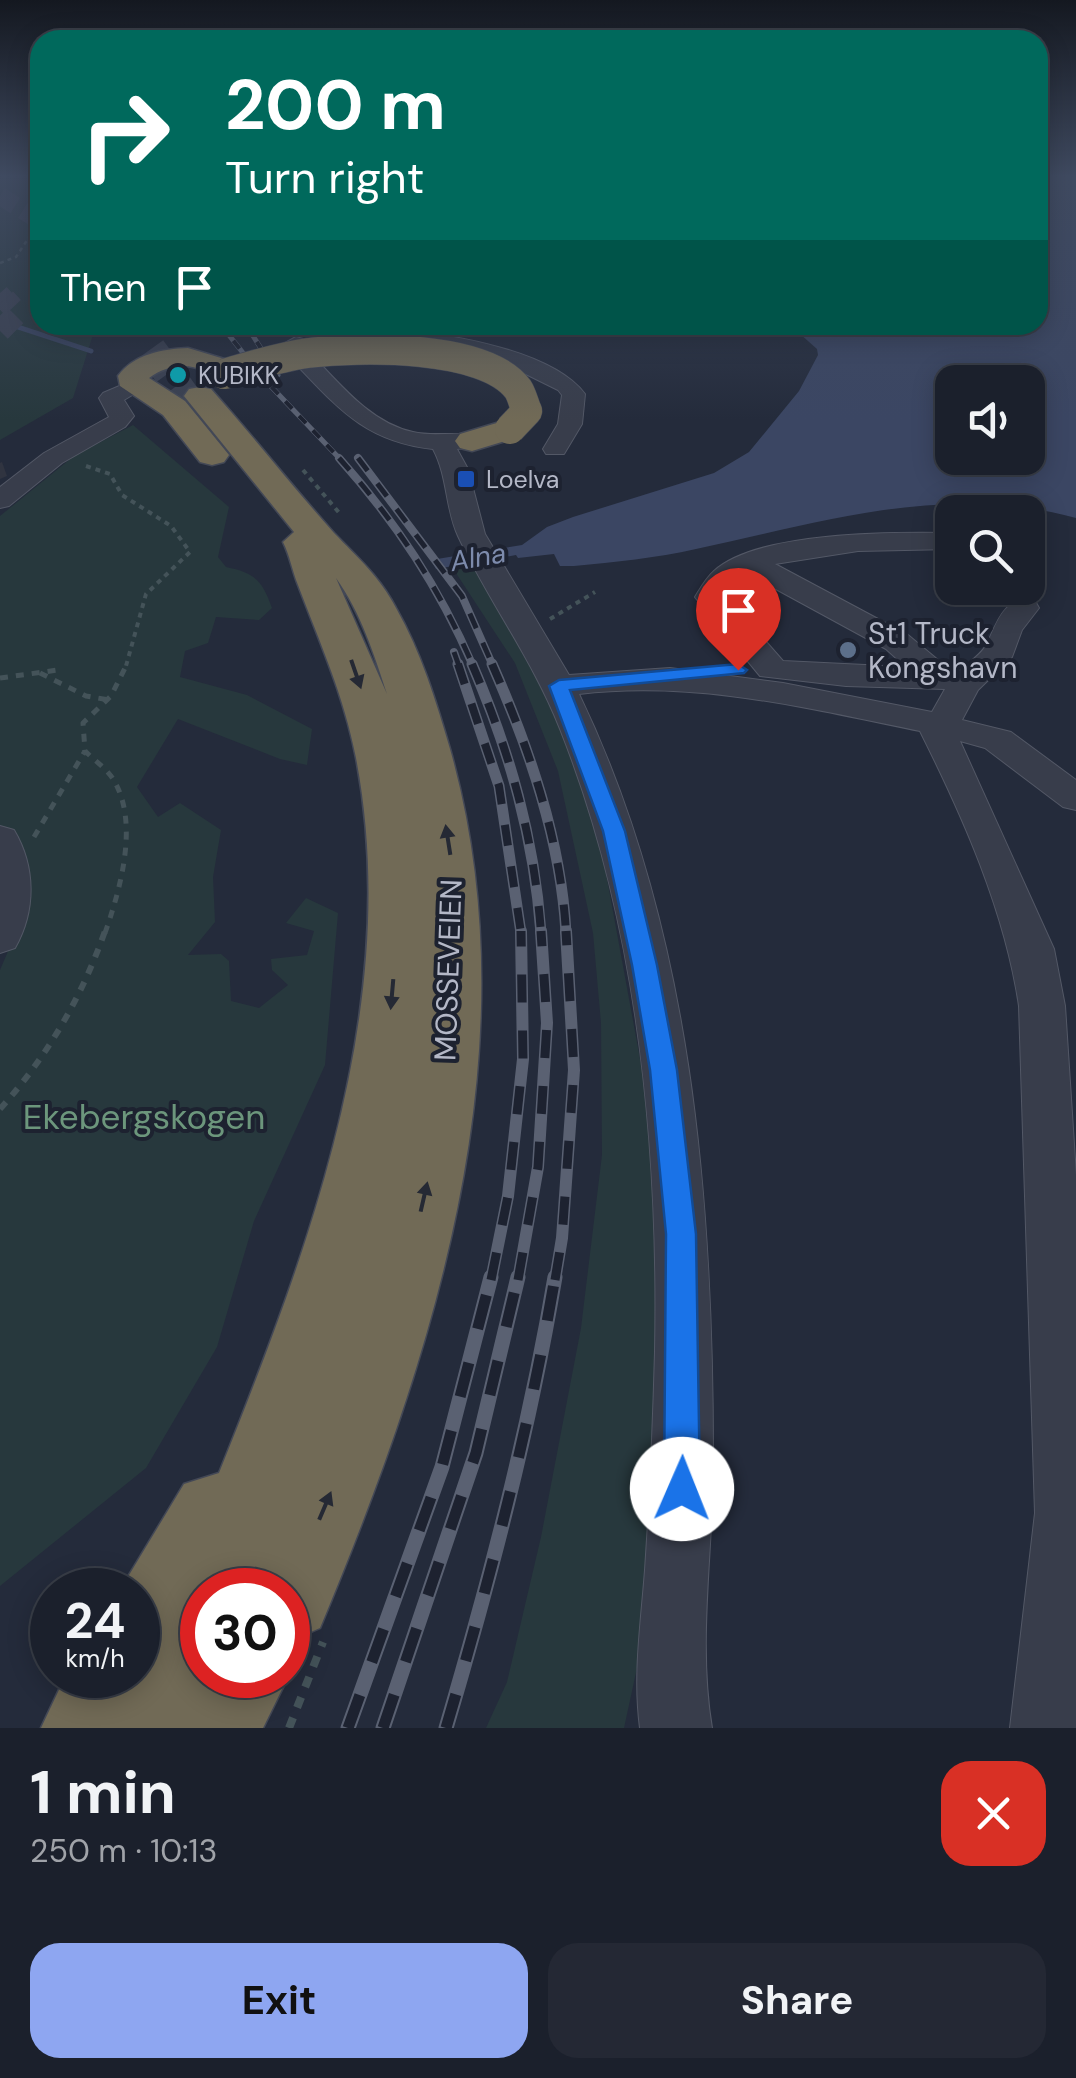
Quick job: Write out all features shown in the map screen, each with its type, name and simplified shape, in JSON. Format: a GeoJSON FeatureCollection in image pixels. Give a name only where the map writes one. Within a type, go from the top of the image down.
{"type":"FeatureCollection","features":[{"type":"Feature","properties":{"kind":"highway"},"geometry":{"type":"LineString","coordinates":[[168,371],[308,336],[441,355],[482,367],[513,384],[526,403],[524,419],[510,429],[456,450]]}},
{"type":"Feature","properties":{"kind":"highway"},"geometry":{"type":"LineString","coordinates":[[168,371],[232,408],[328,517],[337,580]]}},
{"type":"Feature","properties":{"kind":"highway"},"geometry":{"type":"LineString","coordinates":[[168,371],[174,408],[337,580]]}},
{"type":"Feature","properties":{"kind":"highway","name":"MOSSEVEIEN"},"geometry":{"type":"LineString","coordinates":[[303,1355],[329,1279],[373,1118],[392,1002],[397,910],[392,824],[382,763],[358,680],[337,580]]}},
{"type":"Feature","properties":{"kind":"highway","name":"MOSSEVEIEN"},"geometry":{"type":"LineString","coordinates":[[299,1568],[364,1404],[405,1280],[438,1132],[452,1009],[454,904],[438,783],[397,660],[337,580]]}},
{"type":"Feature","properties":{"kind":"highway"},"geometry":{"type":"LineString","coordinates":[[223,1568],[303,1355]]}},
{"type":"Feature","properties":{"kind":"highway"},"geometry":{"type":"LineString","coordinates":[[160,1609],[303,1355]]}},
{"type":"Feature","properties":{"kind":"highway"},"geometry":{"type":"LineString","coordinates":[[151,1728],[180,1667]]}},
{"type":"Feature","properties":{"kind":"highway"},"geometry":{"type":"LineString","coordinates":[[90,1728],[108,1698]]}},
{"type":"Feature","properties":{"kind":"highway"},"geometry":{"type":"LineString","coordinates":[[207,1728],[226,1698]]}},
{"type":"Feature","properties":{"kind":"highway"},"geometry":{"type":"LineString","coordinates":[[236,1728],[247,1698]]}},
{"type":"Feature","properties":{"kind":"street"},"geometry":{"type":"LineString","coordinates":[[555,449],[570,424],[572,403],[555,386],[556,382],[532,366],[494,350],[400,338],[308,336],[327,388],[370,423],[400,436],[456,450],[461,512],[559,686],[599,786],[628,884],[663,1070],[681,1234],[684,1401],[666,1714]]}},
{"type":"Feature","properties":{"kind":"street"},"geometry":{"type":"LineString","coordinates":[[94,382],[95,387],[168,371]]}},
{"type":"Feature","properties":{"kind":"street"},"geometry":{"type":"LineString","coordinates":[[0,500],[53,458],[118,422],[168,371]]}},
{"type":"Feature","properties":{"kind":"street"},"geometry":{"type":"LineString","coordinates":[[772,668],[710,597],[727,575],[750,563],[802,550],[935,542]]}},
{"type":"Feature","properties":{"kind":"street"},"geometry":{"type":"LineString","coordinates":[[750,563],[897,642],[945,695],[1076,798]]}},
{"type":"Feature","properties":{"kind":"street"},"geometry":{"type":"LineString","coordinates":[[559,686],[620,678],[670,678],[782,693],[945,695],[1001,650],[1007,628],[1024,608]]}},
{"type":"Feature","properties":{"kind":"street"},"geometry":{"type":"LineString","coordinates":[[670,678],[703,670],[772,668],[846,676],[945,695]]}},
{"type":"Feature","properties":{"kind":"street"},"geometry":{"type":"LineString","coordinates":[[945,695],[958,771],[1032,949],[1042,1006],[1067,1512],[1046,1728]]}},
{"type":"Feature","properties":{"kind":"street"},"geometry":{"type":"LineString","coordinates":[[0,938],[10,904],[14,843]]}},
{"type":"Feature","properties":{"kind":"path"},"geometry":{"type":"LineString","coordinates":[[0,1109],[22,1090],[64,1026],[100,948],[113,906],[126,830],[115,782],[85,751],[83,723],[110,700],[125,673],[143,600],[153,585],[189,556],[189,545],[162,516],[122,495],[119,483],[100,467],[84,466],[25,480]]}},
{"type":"Feature","properties":{"kind":"path"},"geometry":{"type":"LineString","coordinates":[[547,620],[595,592]]}},
{"type":"Feature","properties":{"kind":"path"},"geometry":{"type":"LineString","coordinates":[[0,678],[58,670]]}},
{"type":"Feature","properties":{"kind":"path"},"geometry":{"type":"LineString","coordinates":[[40,672],[86,696],[110,700]]}},
{"type":"Feature","properties":{"kind":"path"},"geometry":{"type":"LineString","coordinates":[[14,843],[85,751]]}},
{"type":"Feature","properties":{"kind":"green space"},"geometry":{"type":"Polygon","coordinates":[[[0,259],[30,259],[30,335],[93,335],[73,398],[0,440],[0,259]]]}},
{"type":"Feature","properties":{"kind":"green space","name":"Ekebergskogen"},"geometry":{"type":"Polygon","coordinates":[[[133,425],[229,507],[218,557],[226,567],[256,579],[272,608],[259,620],[216,617],[208,643],[185,651],[180,677],[247,695],[312,729],[307,765],[280,759],[178,719],[137,787],[158,817],[180,803],[221,830],[213,877],[215,922],[188,955],[221,954],[229,961],[231,1001],[259,1008],[288,985],[272,970],[271,959],[307,955],[314,931],[286,923],[306,898],[338,913],[325,1065],[254,1221],[217,1347],[146,1468],[0,1586],[0,970],[21,921],[10,832],[0,825],[0,516],[74,456],[133,425]]]}},
{"type":"Feature","properties":{"kind":"green space"},"geometry":{"type":"Polygon","coordinates":[[[474,567],[559,716],[601,846],[647,1097],[660,1308],[643,1640],[624,1728],[486,1728],[507,1682],[541,1537],[581,1328],[602,1155],[601,1023],[593,933],[558,771],[515,663],[454,570],[474,567]]]}},
{"type":"Feature","properties":{"kind":"water","name":"Alna"},"geometry":{"type":"Polygon","coordinates":[[[1048,259],[1076,259],[1076,518],[1045,512],[1045,495],[935,495],[935,505],[838,518],[620,561],[560,566],[554,554],[518,558],[516,555],[436,569],[431,560],[522,545],[547,527],[573,517],[714,473],[749,452],[799,391],[818,355],[817,349],[801,335],[1048,335],[1048,259]]]}},
{"type":"Feature","properties":{"kind":"waterway"},"geometry":{"type":"LineString","coordinates":[[0,321],[30,331]]}},
{"type":"Feature","properties":{"kind":"waterway"},"geometry":{"type":"LineString","coordinates":[[42,335],[91,351]]}},
{"type":"Feature","properties":{"kind":"tunnel"},"geometry":{"type":"LineString","coordinates":[[0,293],[8,302]]}},
{"type":"Feature","properties":{"kind":"tunnel"},"geometry":{"type":"LineString","coordinates":[[0,331],[18,313],[5,299]]}},
{"type":"Feature","properties":{"kind":"tunnel"},"geometry":{"type":"LineString","coordinates":[[151,349],[187,399]]}},
{"type":"Feature","properties":{"kind":"railway"},"geometry":{"type":"LineString","coordinates":[[229,335],[262,377],[341,460]]}},
{"type":"Feature","properties":{"kind":"railway"},"geometry":{"type":"LineString","coordinates":[[252,335],[278,375]]}},
{"type":"Feature","properties":{"kind":"railway"},"geometry":{"type":"LineString","coordinates":[[339,458],[415,556],[473,666]]}},
{"type":"Feature","properties":{"kind":"railway"},"geometry":{"type":"LineString","coordinates":[[358,458],[462,596],[493,666]]}},
{"type":"Feature","properties":{"kind":"railway"},"geometry":{"type":"LineString","coordinates":[[454,652],[459,666]]}},
{"type":"Feature","properties":{"kind":"railway"},"geometry":{"type":"LineString","coordinates":[[458,664],[499,786],[521,933]]}},
{"type":"Feature","properties":{"kind":"railway"},"geometry":{"type":"LineString","coordinates":[[472,664],[518,796],[533,863],[541,933]]}},
{"type":"Feature","properties":{"kind":"railway"},"geometry":{"type":"LineString","coordinates":[[492,664],[541,795],[558,864],[566,933]]}},
{"type":"Feature","properties":{"kind":"railway"},"geometry":{"type":"LineString","coordinates":[[491,1280],[508,1196],[523,1059],[521,931]]}},
{"type":"Feature","properties":{"kind":"railway"},"geometry":{"type":"LineString","coordinates":[[518,1280],[538,1167],[547,1023],[541,931]]}},
{"type":"Feature","properties":{"kind":"railway"},"geometry":{"type":"LineString","coordinates":[[555,1280],[562,1238],[574,1070],[566,931]]}},
{"type":"Feature","properties":{"kind":"railway"},"geometry":{"type":"LineString","coordinates":[[348,1728],[442,1467],[491,1277]]}},
{"type":"Feature","properties":{"kind":"railway"},"geometry":{"type":"LineString","coordinates":[[383,1728],[476,1453],[518,1277]]}},
{"type":"Feature","properties":{"kind":"railway"},"geometry":{"type":"LineString","coordinates":[[446,1728],[507,1504],[555,1277]]}},
{"type":"Feature","properties":{"kind":"place","name":"KUBIKK"},"geometry":{"type":"Point","coordinates":[178,375]}},
{"type":"Feature","properties":{"kind":"place","name":"Loelva"},"geometry":{"type":"Point","coordinates":[466,479]}},
{"type":"Feature","properties":{"kind":"place","name":"St1 Truck Kongshavn"},"geometry":{"type":"Point","coordinates":[848,650]}},
{"type":"Feature","properties":{"kind":"route"},"geometry":{"type":"LineString","coordinates":[[682,1489],[681,1234],[663,1070],[645,965],[614,831],[559,686],[620,678],[670,678],[703,670],[738,670]]}}]}
